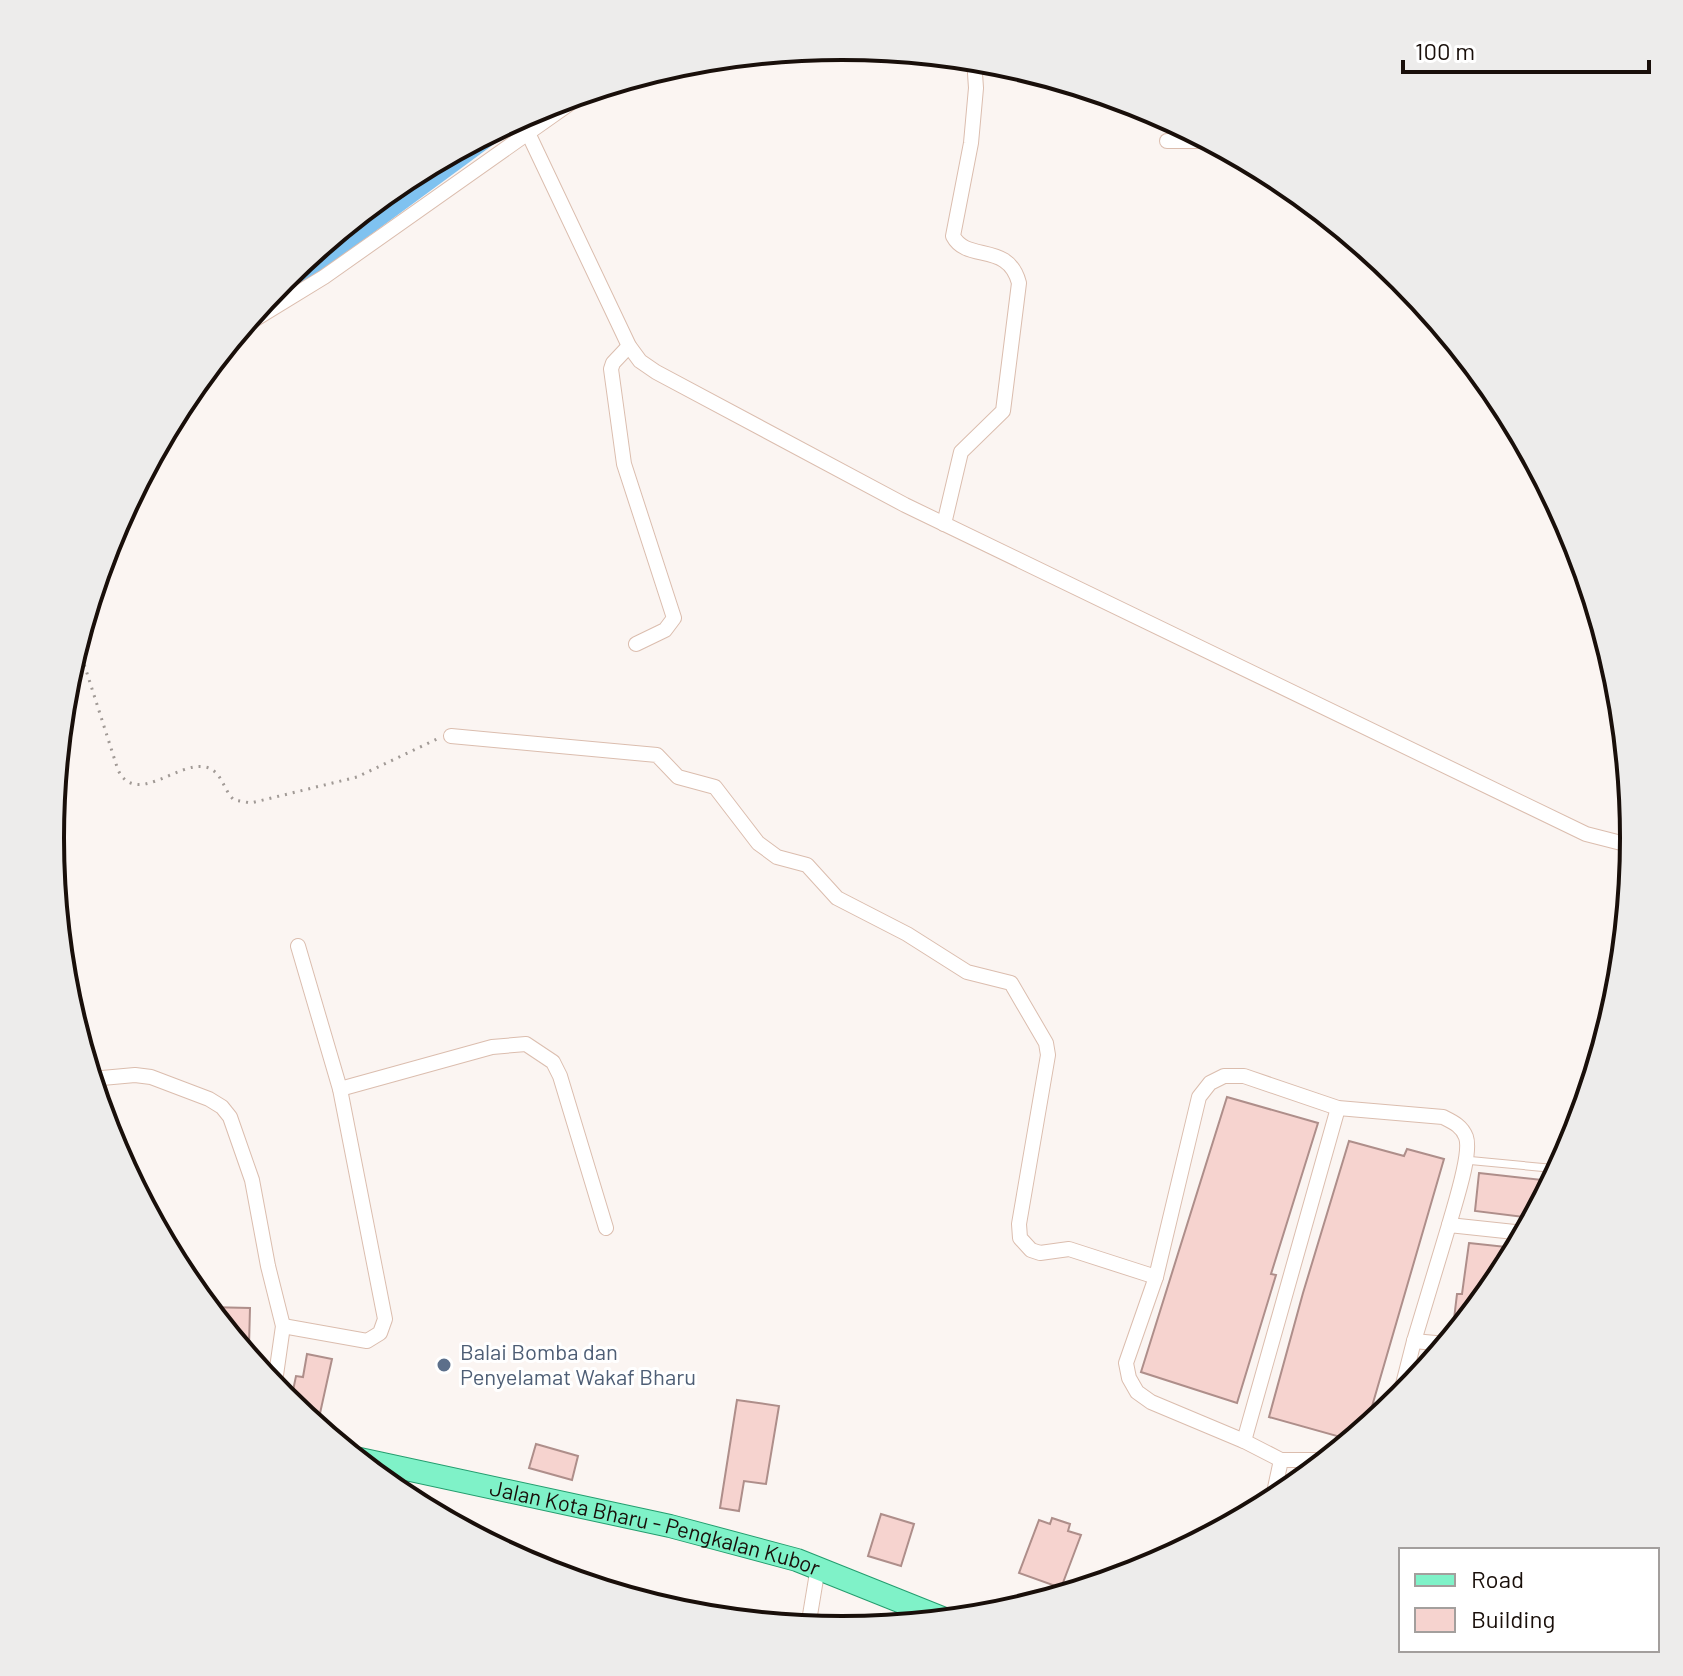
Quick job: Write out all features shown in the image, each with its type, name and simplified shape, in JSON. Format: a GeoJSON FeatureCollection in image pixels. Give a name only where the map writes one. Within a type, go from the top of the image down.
{"type":"FeatureCollection","features":[{"type":"Feature","properties":{"kind":"main road","name":"Jalan Kota Bharu - Pengkalan Kubor"},"geometry":{"type":"LineString","coordinates":[[380,1463],[670,1526],[818,1567],[925,1611]]}},
{"type":"Feature","properties":{"kind":"street"},"geometry":{"type":"LineString","coordinates":[[944,524],[961,452],[1003,411],[1019,283],[1011,264],[1002,257],[962,246],[953,236],[971,143],[975,72]]}},
{"type":"Feature","properties":{"kind":"street"},"geometry":{"type":"LineString","coordinates":[[272,309],[324,277],[552,116]]}},
{"type":"Feature","properties":{"kind":"street"},"geometry":{"type":"LineString","coordinates":[[528,133],[629,346],[640,361],[656,372],[944,524],[1586,834],[1620,843]]}},
{"type":"Feature","properties":{"kind":"street"},"geometry":{"type":"LineString","coordinates":[[1167,141],[1188,141]]}},
{"type":"Feature","properties":{"kind":"street"},"geometry":{"type":"LineString","coordinates":[[629,346],[611,369],[624,464],[674,618],[665,630],[636,644]]}},
{"type":"Feature","properties":{"kind":"street"},"geometry":{"type":"LineString","coordinates":[[451,736],[657,755],[678,777],[715,787],[760,845],[780,859],[807,865],[837,898],[907,934],[967,972],[1011,983],[1046,1043],[1048,1055],[1019,1224],[1022,1241],[1027,1248],[1040,1253],[1069,1249],[1156,1277]]}},
{"type":"Feature","properties":{"kind":"street"},"geometry":{"type":"LineString","coordinates":[[283,1326],[359,1341],[374,1339],[384,1327],[385,1310],[340,1089],[298,946]]}},
{"type":"Feature","properties":{"kind":"street"},"geometry":{"type":"LineString","coordinates":[[340,1089],[492,1047],[526,1044],[553,1062],[560,1076],[606,1228]]}},
{"type":"Feature","properties":{"kind":"street"},"geometry":{"type":"LineString","coordinates":[[1308,1460],[1281,1460],[1151,1402],[1137,1392],[1129,1378],[1126,1363],[1156,1277],[1199,1097],[1210,1083],[1224,1076],[1244,1076],[1338,1108],[1443,1117],[1457,1124],[1467,1139],[1465,1160],[1406,1373]]}},
{"type":"Feature","properties":{"kind":"street"},"geometry":{"type":"LineString","coordinates":[[102,1078],[151,1077],[209,1099],[230,1117],[252,1180],[283,1326],[276,1372]]}},
{"type":"Feature","properties":{"kind":"street"},"geometry":{"type":"LineString","coordinates":[[1244,1441],[1338,1108]]}},
{"type":"Feature","properties":{"kind":"street"},"geometry":{"type":"LineString","coordinates":[[1449,1225],[1512,1232]]}},
{"type":"Feature","properties":{"kind":"street"},"geometry":{"type":"LineString","coordinates":[[1414,1341],[1433,1343]]}},
{"type":"Feature","properties":{"kind":"street"},"geometry":{"type":"LineString","coordinates":[[1276,1484],[1281,1460]]}},
{"type":"Feature","properties":{"kind":"street"},"geometry":{"type":"LineString","coordinates":[[399,1478],[400,1468]]}},
{"type":"Feature","properties":{"kind":"street"},"geometry":{"type":"LineString","coordinates":[[810,1615],[818,1567]]}},
{"type":"Feature","properties":{"kind":"lane"},"geometry":{"type":"LineString","coordinates":[[1465,1160],[1546,1168]]}},
{"type":"Feature","properties":{"kind":"path"},"geometry":{"type":"LineString","coordinates":[[84,663],[118,770],[132,784],[146,784],[193,767],[206,767],[217,774],[234,800],[251,803],[357,777],[439,738],[451,736]]}},
{"type":"Feature","properties":{"kind":"water"},"geometry":{"type":"Polygon","coordinates":[[[503,137],[316,275],[287,293],[329,253],[409,191],[503,137]]]}},
{"type":"Feature","properties":{"kind":"building"},"geometry":{"type":"Polygon","coordinates":[[[1227,1097],[1318,1123],[1271,1274],[1276,1275],[1237,1403],[1141,1372],[1227,1097]]]}},
{"type":"Feature","properties":{"kind":"building"},"geometry":{"type":"Polygon","coordinates":[[[1349,1141],[1404,1156],[1407,1149],[1444,1159],[1372,1406],[1338,1436],[1269,1417],[1349,1141]]]}},
{"type":"Feature","properties":{"kind":"building"},"geometry":{"type":"Polygon","coordinates":[[[1479,1173],[1540,1180],[1521,1217],[1475,1211],[1479,1173]]]}},
{"type":"Feature","properties":{"kind":"building"},"geometry":{"type":"Polygon","coordinates":[[[1469,1243],[1503,1247],[1454,1318],[1457,1294],[1462,1294],[1469,1243]]]}},
{"type":"Feature","properties":{"kind":"building"},"geometry":{"type":"Polygon","coordinates":[[[221,1307],[250,1308],[249,1342],[221,1307]]]}},
{"type":"Feature","properties":{"kind":"building"},"geometry":{"type":"Polygon","coordinates":[[[307,1354],[332,1359],[320,1414],[293,1390],[296,1376],[303,1377],[307,1354]]]}},
{"type":"Feature","properties":{"kind":"building"},"geometry":{"type":"Polygon","coordinates":[[[737,1400],[779,1406],[766,1484],[744,1481],[739,1511],[720,1508],[737,1400]]]}},
{"type":"Feature","properties":{"kind":"building"},"geometry":{"type":"Polygon","coordinates":[[[536,1444],[578,1456],[572,1480],[529,1468],[536,1444]]]}},
{"type":"Feature","properties":{"kind":"building"},"geometry":{"type":"Polygon","coordinates":[[[881,1514],[914,1524],[901,1566],[868,1556],[881,1514]]]}},
{"type":"Feature","properties":{"kind":"building"},"geometry":{"type":"Polygon","coordinates":[[[1052,1518],[1070,1524],[1068,1531],[1081,1535],[1063,1583],[1055,1586],[1019,1573],[1039,1520],[1050,1524],[1052,1518]]]}},
{"type":"Feature","properties":{"kind":"place","name":"Balai Bomba dan Penyelamat Wakaf Bharu"},"geometry":{"type":"Point","coordinates":[444,1365]}}]}
